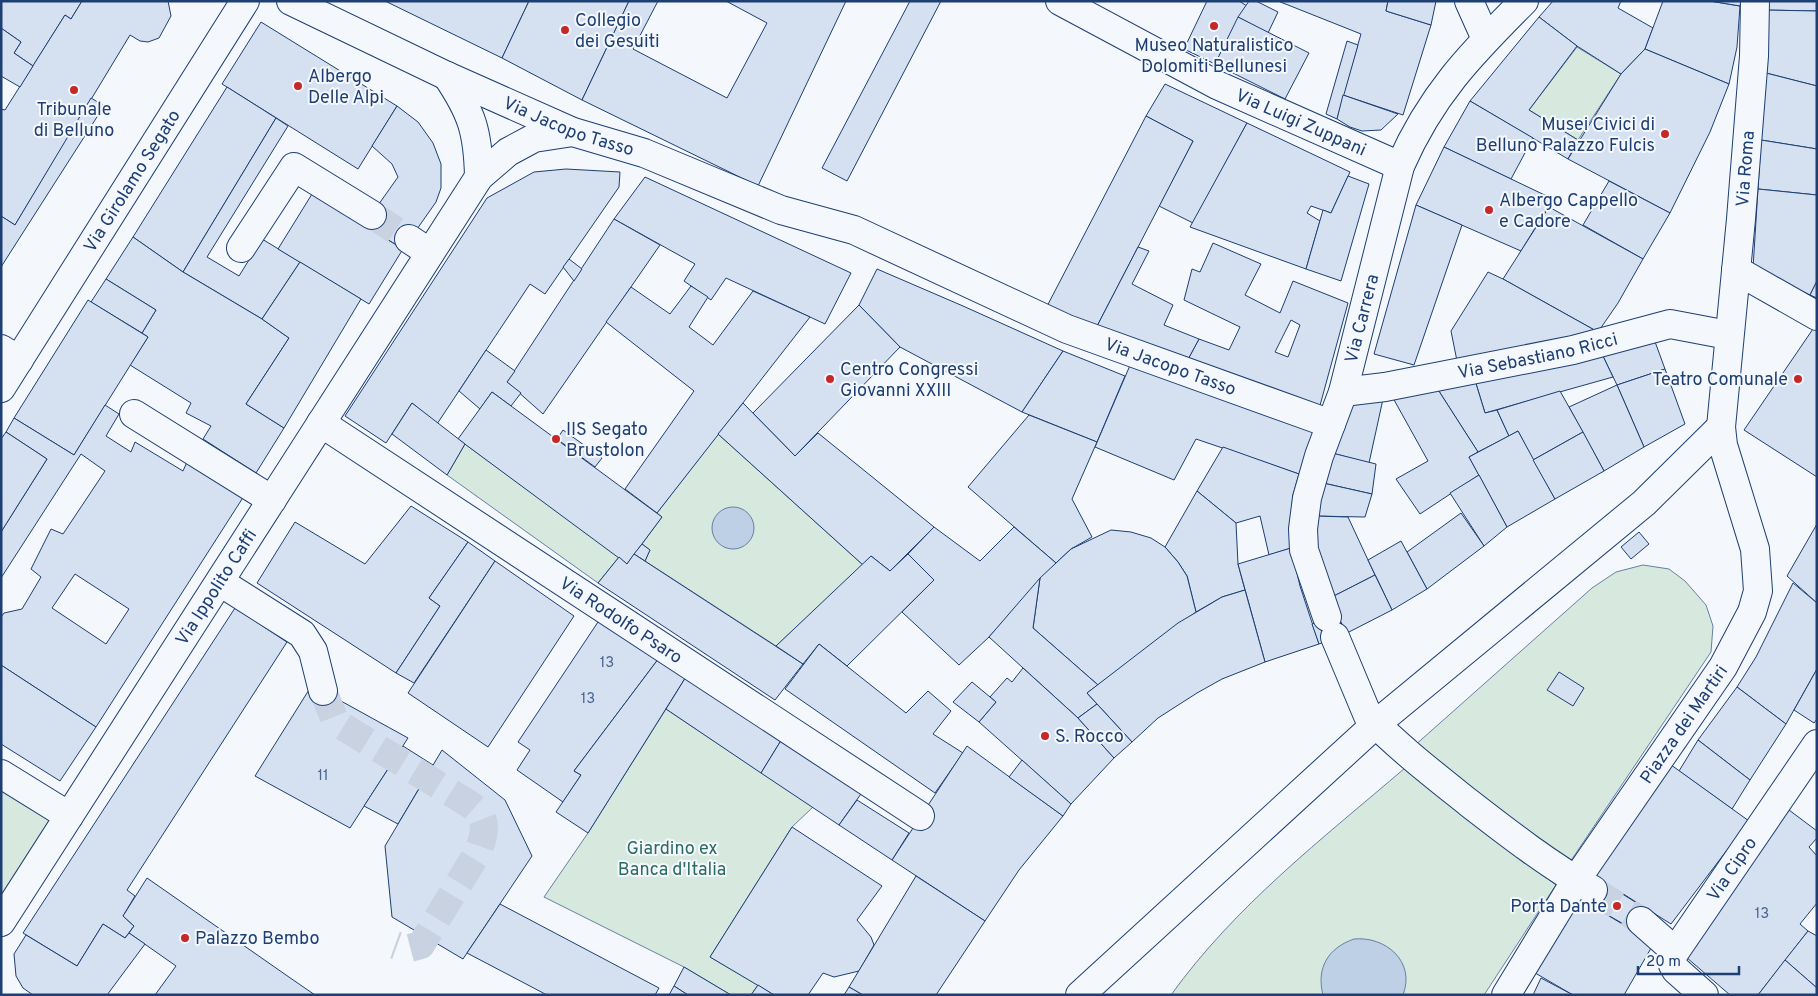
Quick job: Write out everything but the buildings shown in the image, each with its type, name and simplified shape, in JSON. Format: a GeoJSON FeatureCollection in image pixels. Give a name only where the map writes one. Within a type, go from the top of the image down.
{"type":"FeatureCollection","features":[{"type":"Feature","properties":{"kind":"street","name":"Via Girolamo Segato"},"geometry":{"type":"LineString","coordinates":[[1,388],[10,355],[245,1]]}},
{"type":"Feature","properties":{"kind":"street","name":"Via Jacopo Tasso"},"geometry":{"type":"LineString","coordinates":[[291,1],[447,76],[573,132],[644,153],[781,210],[854,230],[902,250],[1012,305],[1076,332],[1331,424]]}},
{"type":"Feature","properties":{"kind":"street","name":"Via Luigi Zuppani"},"geometry":{"type":"LineString","coordinates":[[1060,1],[1217,84],[1400,166]]}},
{"type":"Feature","properties":{"kind":"street"},"geometry":{"type":"LineString","coordinates":[[1469,1],[1486,40]]}},
{"type":"Feature","properties":{"kind":"street","name":"Via Carrera"},"geometry":{"type":"LineString","coordinates":[[1524,1],[1443,88],[1414,136],[1400,166],[1343,392],[1307,498],[1303,529],[1304,550],[1331,627],[1368,716],[1413,760],[1533,852],[1584,885]]}},
{"type":"Feature","properties":{"kind":"street","name":"Via Roma"},"geometry":{"type":"LineString","coordinates":[[1728,335],[1736,270],[1754,56],[1755,1]]}},
{"type":"Feature","properties":{"kind":"street"},"geometry":{"type":"LineString","coordinates":[[447,76],[473,122],[478,149],[479,178]]}},
{"type":"Feature","properties":{"kind":"street","name":"Via Ippolito Caffi"},"geometry":{"type":"LineString","coordinates":[[1,922],[321,423],[420,246],[479,178],[508,152],[534,138],[573,132]]}},
{"type":"Feature","properties":{"kind":"street"},"geometry":{"type":"LineString","coordinates":[[241,248],[294,167],[372,215]]}},
{"type":"Feature","properties":{"kind":"street"},"geometry":{"type":"LineString","coordinates":[[1736,270],[1817,316]]}},
{"type":"Feature","properties":{"kind":"street","name":"Via Sebastiano Ricci"},"geometry":{"type":"LineString","coordinates":[[1343,392],[1385,387],[1573,350],[1670,324],[1728,335]]}},
{"type":"Feature","properties":{"kind":"street","name":"Piazza dei Martiri"},"geometry":{"type":"LineString","coordinates":[[1506,995],[1584,885],[1723,667],[1752,612],[1758,590],[1755,549],[1723,445],[1721,427],[1728,335]]}},
{"type":"Feature","properties":{"kind":"street"},"geometry":{"type":"LineString","coordinates":[[134,414],[272,500]]}},
{"type":"Feature","properties":{"kind":"street","name":"Via Rodolfo Psaro"},"geometry":{"type":"LineString","coordinates":[[321,423],[920,816]]}},
{"type":"Feature","properties":{"kind":"street"},"geometry":{"type":"LineString","coordinates":[[1080,995],[1376,724],[1644,503],[1721,427]]}},
{"type":"Feature","properties":{"kind":"street"},"geometry":{"type":"LineString","coordinates":[[220,582],[302,634],[313,651],[323,691]]}},
{"type":"Feature","properties":{"kind":"street","name":"Via Cipro"},"geometry":{"type":"LineString","coordinates":[[1675,974],[1817,744]]}},
{"type":"Feature","properties":{"kind":"street"},"geometry":{"type":"LineString","coordinates":[[1,774],[70,816]]}},
{"type":"Feature","properties":{"kind":"street"},"geometry":{"type":"LineString","coordinates":[[1641,921],[1675,974],[1704,995]]}},
{"type":"Feature","properties":{"kind":"green space"},"geometry":{"type":"Polygon","coordinates":[[[1577,47],[1621,74],[1578,140],[1529,110],[1577,47]]]}},
{"type":"Feature","properties":{"kind":"green space"},"geometry":{"type":"Polygon","coordinates":[[[718,434],[863,565],[776,646],[645,561],[650,550],[642,544],[662,517],[657,513],[718,434]]]}},
{"type":"Feature","properties":{"kind":"green space"},"geometry":{"type":"Polygon","coordinates":[[[465,444],[619,557],[598,583],[447,475],[465,444]]]}},
{"type":"Feature","properties":{"kind":"green space"},"geometry":{"type":"Polygon","coordinates":[[[1643,565],[1669,569],[1685,581],[1706,605],[1713,626],[1711,652],[1568,865],[1413,747],[1592,588],[1616,572],[1643,565]]]}},
{"type":"Feature","properties":{"kind":"green space","name":"Giardino ex Banca d'Italia"},"geometry":{"type":"Polygon","coordinates":[[[666,709],[813,807],[792,827],[710,957],[758,985],[751,995],[731,995],[684,967],[544,897],[588,833],[666,709]]]}},
{"type":"Feature","properties":{"kind":"green space"},"geometry":{"type":"Polygon","coordinates":[[[1,768],[66,808],[1,911],[1,768]]]}},
{"type":"Feature","properties":{"kind":"green space"},"geometry":{"type":"Polygon","coordinates":[[[1405,768],[1556,885],[1484,995],[1171,995],[1196,963],[1251,903],[1311,848],[1405,768]]]}},
{"type":"Feature","properties":{"kind":"water"},"geometry":{"type":"Polygon","coordinates":[[[737,507],[745,510],[751,516],[754,528],[751,540],[745,546],[729,549],[721,546],[715,540],[712,524],[715,516],[721,510],[737,507]]]}},
{"type":"Feature","properties":{"kind":"water"},"geometry":{"type":"Polygon","coordinates":[[[1354,939],[1366,939],[1377,942],[1387,946],[1395,953],[1405,971],[1406,983],[1403,995],[1323,995],[1321,976],[1326,960],[1337,948],[1354,939]]]}},
{"type":"Feature","properties":{"kind":"tunnel"},"geometry":{"type":"LineString","coordinates":[[372,215],[409,239]]}},
{"type":"Feature","properties":{"kind":"tunnel"},"geometry":{"type":"LineString","coordinates":[[323,691],[334,718],[342,726],[466,802],[478,812],[484,824],[483,836],[478,852],[421,945],[406,949],[395,945]]}},
{"type":"Feature","properties":{"kind":"tunnel"},"geometry":{"type":"LineString","coordinates":[[1593,890],[1641,921]]}},
{"type":"Feature","properties":{"kind":"place","name":"Museo Naturalistico Dolomiti Bellunesi"},"geometry":{"type":"Point","coordinates":[1214,26]}},
{"type":"Feature","properties":{"kind":"place","name":"Collegio dei Gesuiti"},"geometry":{"type":"Point","coordinates":[565,30]}},
{"type":"Feature","properties":{"kind":"place","name":"Albergo Delle Alpi"},"geometry":{"type":"Point","coordinates":[298,86]}},
{"type":"Feature","properties":{"kind":"place","name":"Tribunale di Belluno"},"geometry":{"type":"Point","coordinates":[74,90]}},
{"type":"Feature","properties":{"kind":"place","name":"Musei Civici di Belluno Palazzo Fulcis"},"geometry":{"type":"Point","coordinates":[1665,134]}},
{"type":"Feature","properties":{"kind":"place","name":"Albergo Cappello e Cadore"},"geometry":{"type":"Point","coordinates":[1489,210]}},
{"type":"Feature","properties":{"kind":"place","name":"Centro Congressi Giovanni XXIII"},"geometry":{"type":"Point","coordinates":[830,379]}},
{"type":"Feature","properties":{"kind":"place","name":"Teatro Comunale"},"geometry":{"type":"Point","coordinates":[1798,379]}},
{"type":"Feature","properties":{"kind":"place","name":"IIS Segato Brustolon"},"geometry":{"type":"Point","coordinates":[556,439]}},
{"type":"Feature","properties":{"kind":"place","name":"S. Rocco"},"geometry":{"type":"Point","coordinates":[1045,736]}},
{"type":"Feature","properties":{"kind":"place","name":"Porta Dante"},"geometry":{"type":"Point","coordinates":[1617,906]}},
{"type":"Feature","properties":{"kind":"place","name":"Palazzo Bembo"},"geometry":{"type":"Point","coordinates":[185,938]}}]}
